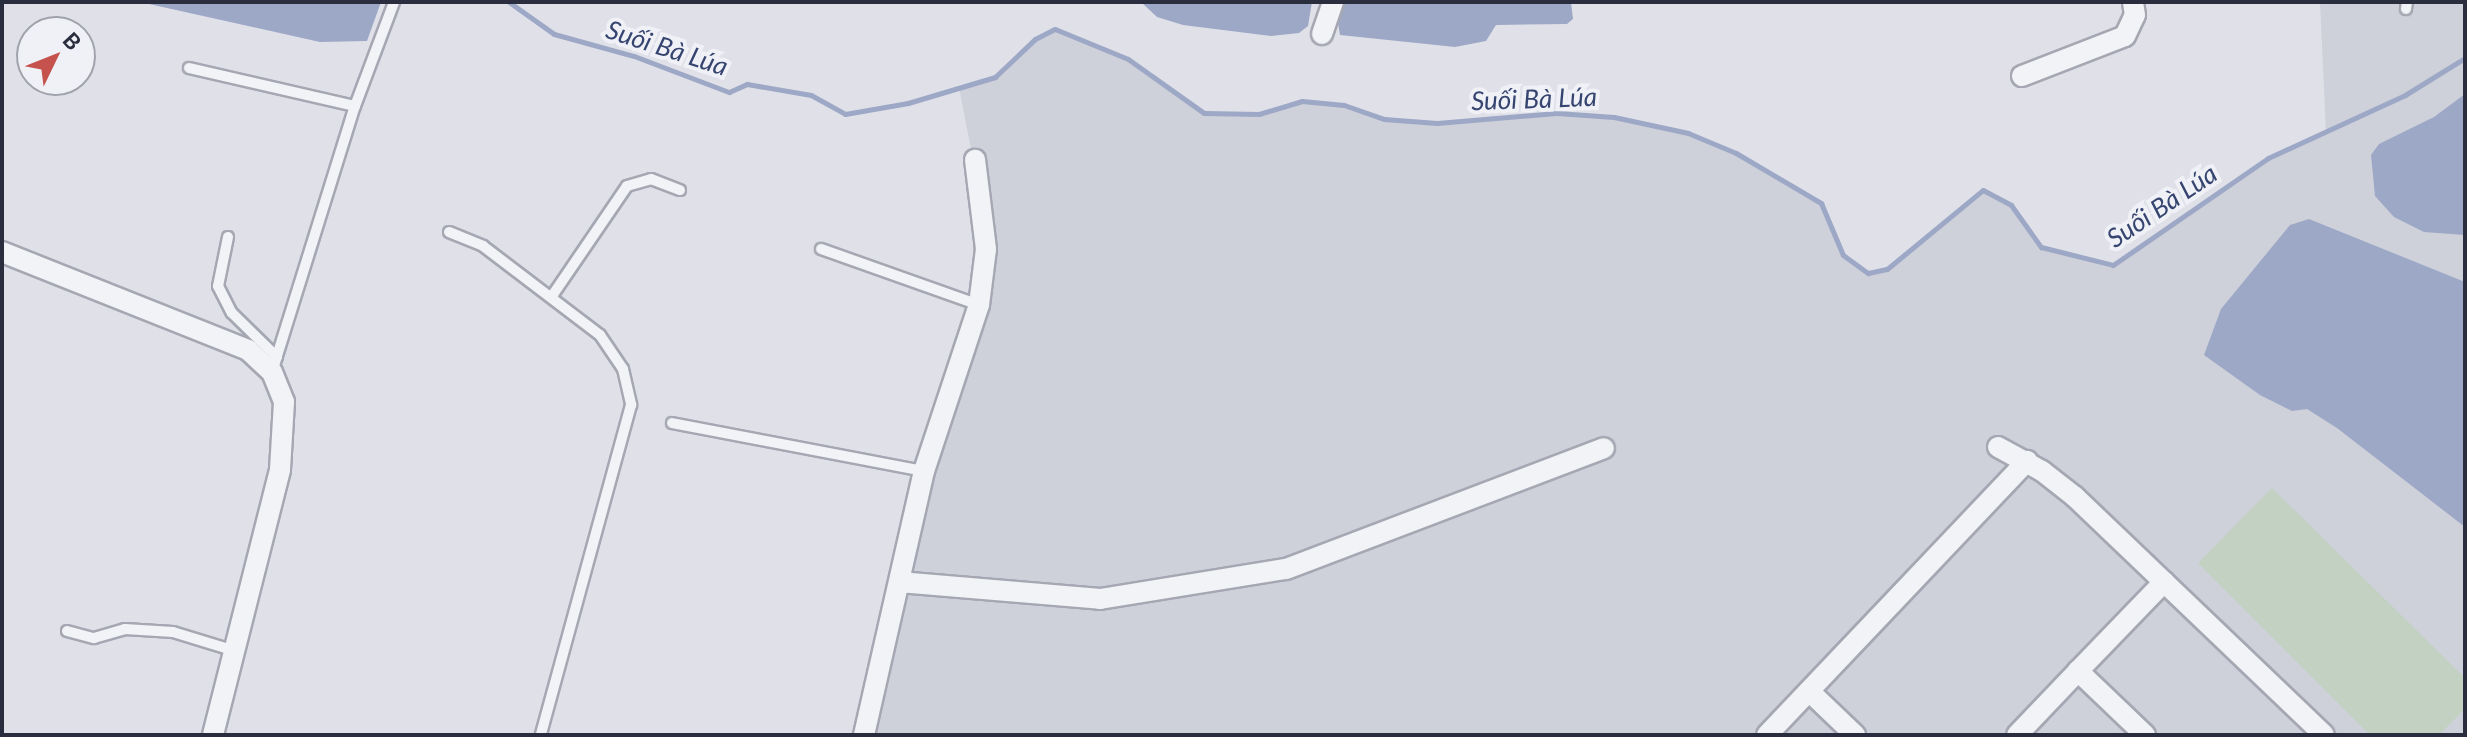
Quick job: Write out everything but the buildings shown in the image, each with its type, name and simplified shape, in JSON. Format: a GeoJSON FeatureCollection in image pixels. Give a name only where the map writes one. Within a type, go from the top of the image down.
{"type":"FeatureCollection","features":[{"type":"Feature","properties":{"kind":"street"},"geometry":{"type":"LineString","coordinates":[[1322,34],[1333,2]]}},
{"type":"Feature","properties":{"kind":"street"},"geometry":{"type":"LineString","coordinates":[[2022,76],[2125,36],[2135,15],[2133,2]]}},
{"type":"Feature","properties":{"kind":"street"},"geometry":{"type":"LineString","coordinates":[[864,735],[924,471],[979,305],[986,249],[975,160]]}},
{"type":"Feature","properties":{"kind":"street"},"geometry":{"type":"LineString","coordinates":[[2,252],[248,350],[275,365],[284,402],[280,470],[213,735]]}},
{"type":"Feature","properties":{"kind":"street"},"geometry":{"type":"LineString","coordinates":[[1998,447],[2027,461],[2075,497],[2324,735]]}},
{"type":"Feature","properties":{"kind":"street"},"geometry":{"type":"LineString","coordinates":[[899,582],[1100,599],[1286,569],[1604,448]]}},
{"type":"Feature","properties":{"kind":"street"},"geometry":{"type":"LineString","coordinates":[[1767,735],[2027,461]]}},
{"type":"Feature","properties":{"kind":"street"},"geometry":{"type":"LineString","coordinates":[[2017,735],[2164,582]]}},
{"type":"Feature","properties":{"kind":"street"},"geometry":{"type":"LineString","coordinates":[[2078,671],[2145,735]]}},
{"type":"Feature","properties":{"kind":"street"},"geometry":{"type":"LineString","coordinates":[[1809,691],[1855,735]]}},
{"type":"Feature","properties":{"kind":"lane"},"geometry":{"type":"LineString","coordinates":[[275,365],[355,106],[394,2]]}},
{"type":"Feature","properties":{"kind":"lane"},"geometry":{"type":"LineString","coordinates":[[189,68],[355,106]]}},
{"type":"Feature","properties":{"kind":"lane"},"geometry":{"type":"LineString","coordinates":[[552,296],[627,186],[651,179],[680,190]]}},
{"type":"Feature","properties":{"kind":"lane"},"geometry":{"type":"LineString","coordinates":[[449,232],[483,246],[600,335],[623,369],[631,405],[541,735]]}},
{"type":"Feature","properties":{"kind":"lane"},"geometry":{"type":"LineString","coordinates":[[228,237],[218,286],[232,313],[275,365]]}},
{"type":"Feature","properties":{"kind":"lane"},"geometry":{"type":"LineString","coordinates":[[821,249],[979,305]]}},
{"type":"Feature","properties":{"kind":"lane"},"geometry":{"type":"LineString","coordinates":[[672,423],[924,471]]}},
{"type":"Feature","properties":{"kind":"lane"},"geometry":{"type":"LineString","coordinates":[[67,631],[94,638],[125,629],[173,632],[235,651]]}},
{"type":"Feature","properties":{"kind":"shaded area"},"geometry":{"type":"Polygon","coordinates":[[[2320,2],[2465,2],[2465,735],[870,735],[931,473],[986,307],[972,154],[959,88],[995,77],[1035,39],[1055,29],[1128,59],[1204,113],[1259,114],[1302,101],[1344,105],[1384,119],[1437,123],[1557,113],[1614,117],[1688,133],[1736,153],[1821,203],[1843,255],[1868,273],[1887,269],[1983,190],[2011,205],[2041,247],[2113,265],[2268,158],[2326,133],[2320,2]]]}},
{"type":"Feature","properties":{"kind":"green space"},"geometry":{"type":"Polygon","coordinates":[[[2272,488],[2465,678],[2465,709],[2439,735],[2370,735],[2198,563],[2272,488]]]}},
{"type":"Feature","properties":{"kind":"water"},"geometry":{"type":"Polygon","coordinates":[[[140,2],[381,2],[367,41],[320,42],[140,2]]]}},
{"type":"Feature","properties":{"kind":"water"},"geometry":{"type":"Polygon","coordinates":[[[1141,2],[1312,2],[1308,26],[1299,33],[1271,36],[1183,25],[1157,17],[1141,2]]]}},
{"type":"Feature","properties":{"kind":"water"},"geometry":{"type":"Polygon","coordinates":[[[1342,2],[1571,2],[1573,19],[1567,24],[1496,25],[1486,41],[1455,47],[1340,35],[1337,17],[1342,2]]]}},
{"type":"Feature","properties":{"kind":"water"},"geometry":{"type":"Polygon","coordinates":[[[2465,94],[2465,235],[2424,232],[2394,217],[2375,196],[2371,155],[2379,144],[2434,117],[2465,94]]]}},
{"type":"Feature","properties":{"kind":"water"},"geometry":{"type":"Polygon","coordinates":[[[2309,219],[2465,282],[2465,527],[2337,428],[2307,409],[2292,411],[2260,395],[2204,355],[2221,309],[2290,225],[2309,219]]]}},
{"type":"Feature","properties":{"kind":"waterway","name":"Suối Bà Lúa"},"geometry":{"type":"LineString","coordinates":[[509,2],[554,34],[634,56],[729,92],[747,84],[811,95],[845,114],[908,103],[995,77],[1035,39],[1055,29],[1128,59],[1204,113],[1259,114],[1302,101],[1344,105],[1384,119],[1437,123],[1557,113],[1614,117],[1688,133],[1736,153],[1821,203],[1843,255],[1868,273],[1887,269],[1983,190],[2011,205],[2041,247],[2113,265],[2268,158],[2405,95],[2465,58]]}}]}
